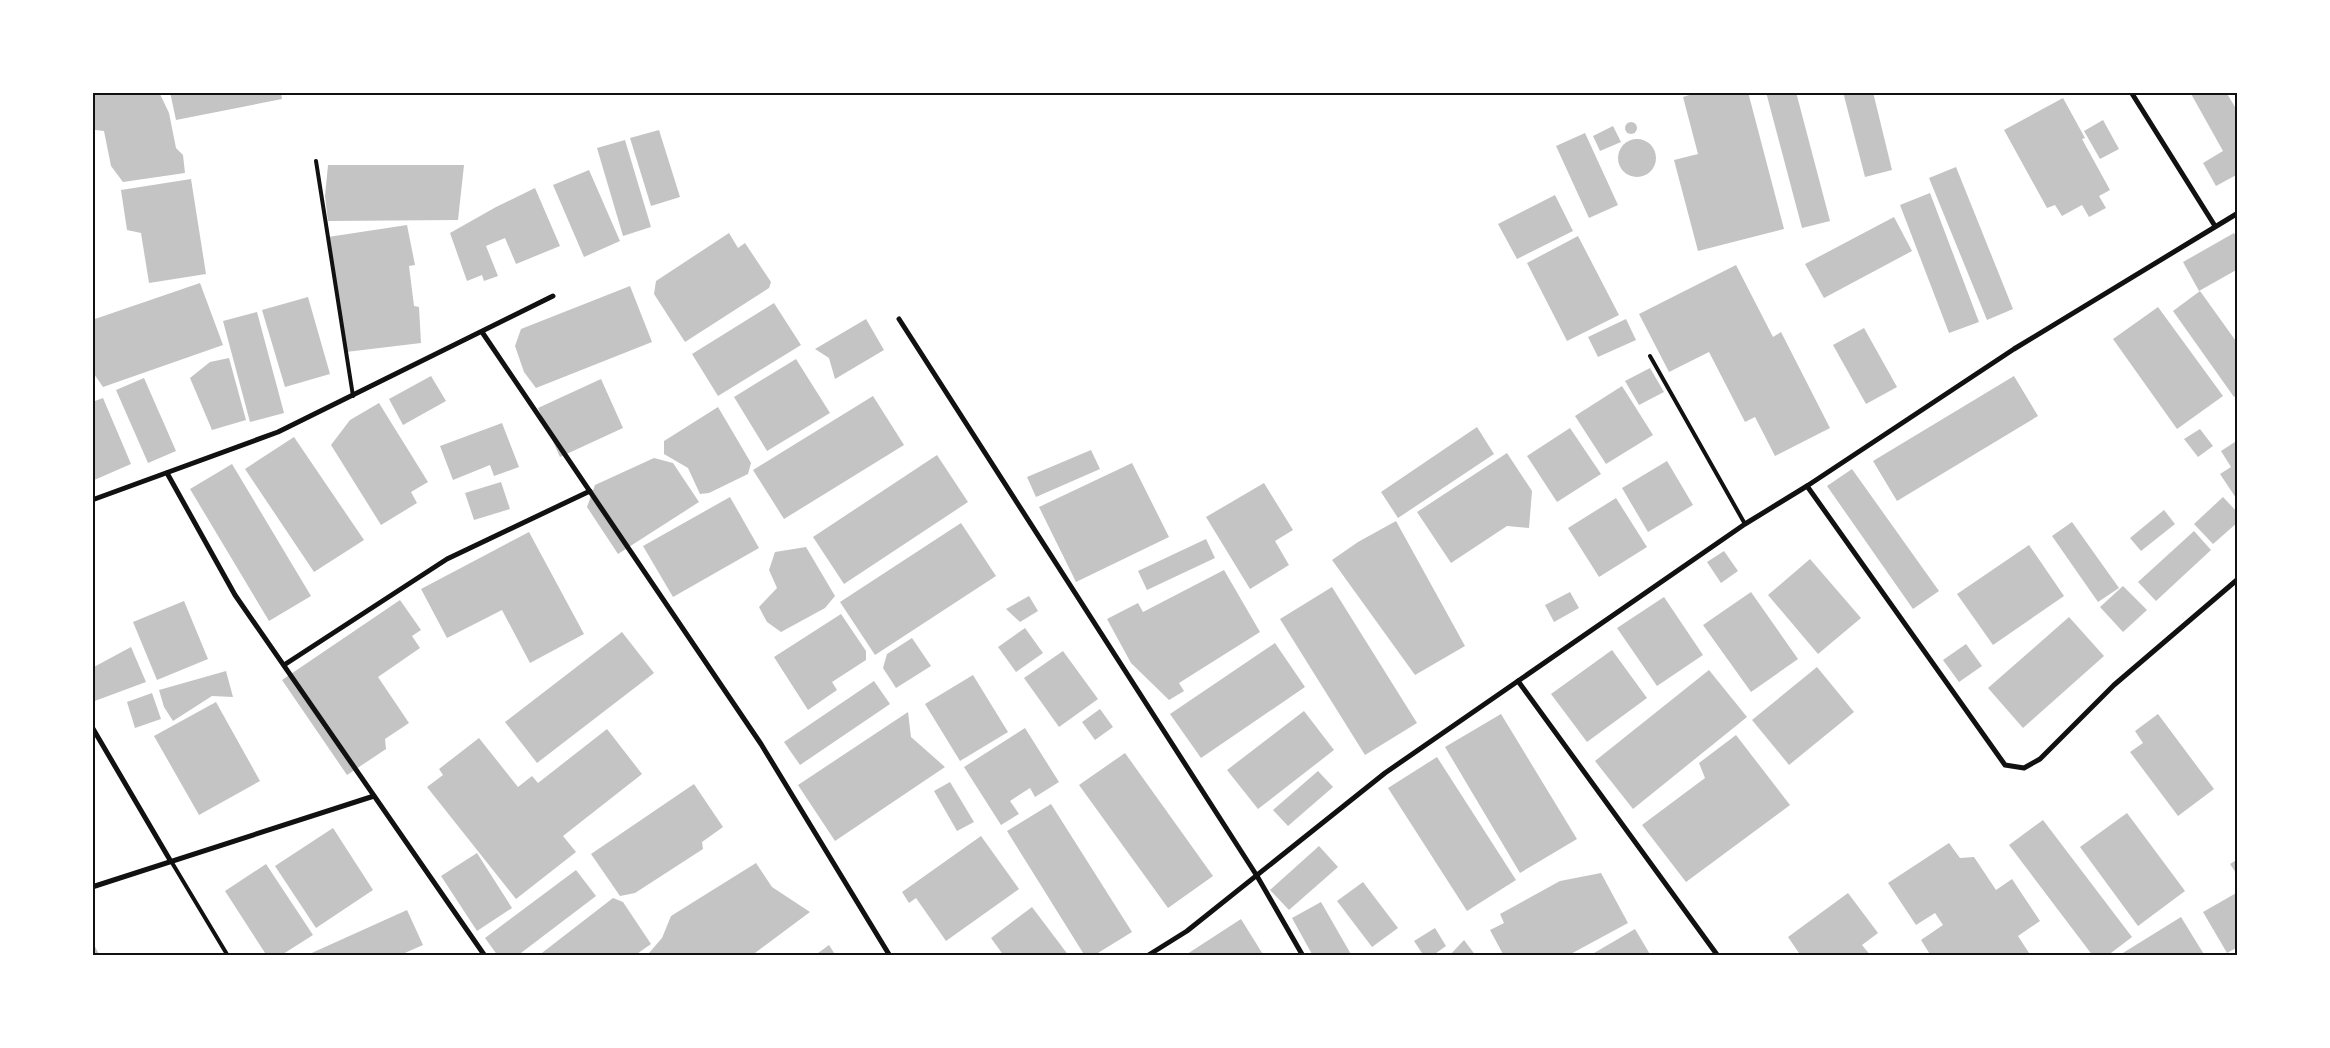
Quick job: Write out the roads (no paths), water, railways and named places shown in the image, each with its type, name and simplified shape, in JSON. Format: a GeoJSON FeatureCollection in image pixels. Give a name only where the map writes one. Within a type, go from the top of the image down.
{"type":"FeatureCollection","features":[{"type":"Feature","properties":{"kind":"street"},"geometry":{"type":"LineString","coordinates":[[2131,92],[2215,226]]}},
{"type":"Feature","properties":{"kind":"street"},"geometry":{"type":"LineString","coordinates":[[1147,956],[1187,931],[1385,773],[1745,524],[1807,486],[2014,349],[2238,213]]}},
{"type":"Feature","properties":{"kind":"street"},"geometry":{"type":"LineString","coordinates":[[92,500],[278,432],[553,296]]}},
{"type":"Feature","properties":{"kind":"street"},"geometry":{"type":"LineString","coordinates":[[898,319],[1257,876],[1303,956]]}},
{"type":"Feature","properties":{"kind":"street"},"geometry":{"type":"LineString","coordinates":[[482,332],[761,744],[890,956]]}},
{"type":"Feature","properties":{"kind":"street"},"geometry":{"type":"LineString","coordinates":[[167,472],[235,595],[485,956]]}},
{"type":"Feature","properties":{"kind":"street"},"geometry":{"type":"LineString","coordinates":[[1807,486],[2005,765],[2024,768],[2040,759],[2114,685],[2238,579]]}},
{"type":"Feature","properties":{"kind":"street"},"geometry":{"type":"LineString","coordinates":[[284,665],[447,559],[590,492]]}},
{"type":"Feature","properties":{"kind":"street"},"geometry":{"type":"LineString","coordinates":[[1518,681],[1718,956]]}},
{"type":"Feature","properties":{"kind":"street"},"geometry":{"type":"LineString","coordinates":[[92,727],[170,860]]}},
{"type":"Feature","properties":{"kind":"street"},"geometry":{"type":"LineString","coordinates":[[92,887],[170,860],[374,796]]}},
{"type":"Feature","properties":{"kind":"lane"},"geometry":{"type":"LineString","coordinates":[[316,162],[353,396]]}},
{"type":"Feature","properties":{"kind":"lane"},"geometry":{"type":"LineString","coordinates":[[1650,356],[1745,524]]}},
{"type":"Feature","properties":{"kind":"lane"},"geometry":{"type":"LineString","coordinates":[[170,860],[228,956]]}}]}
